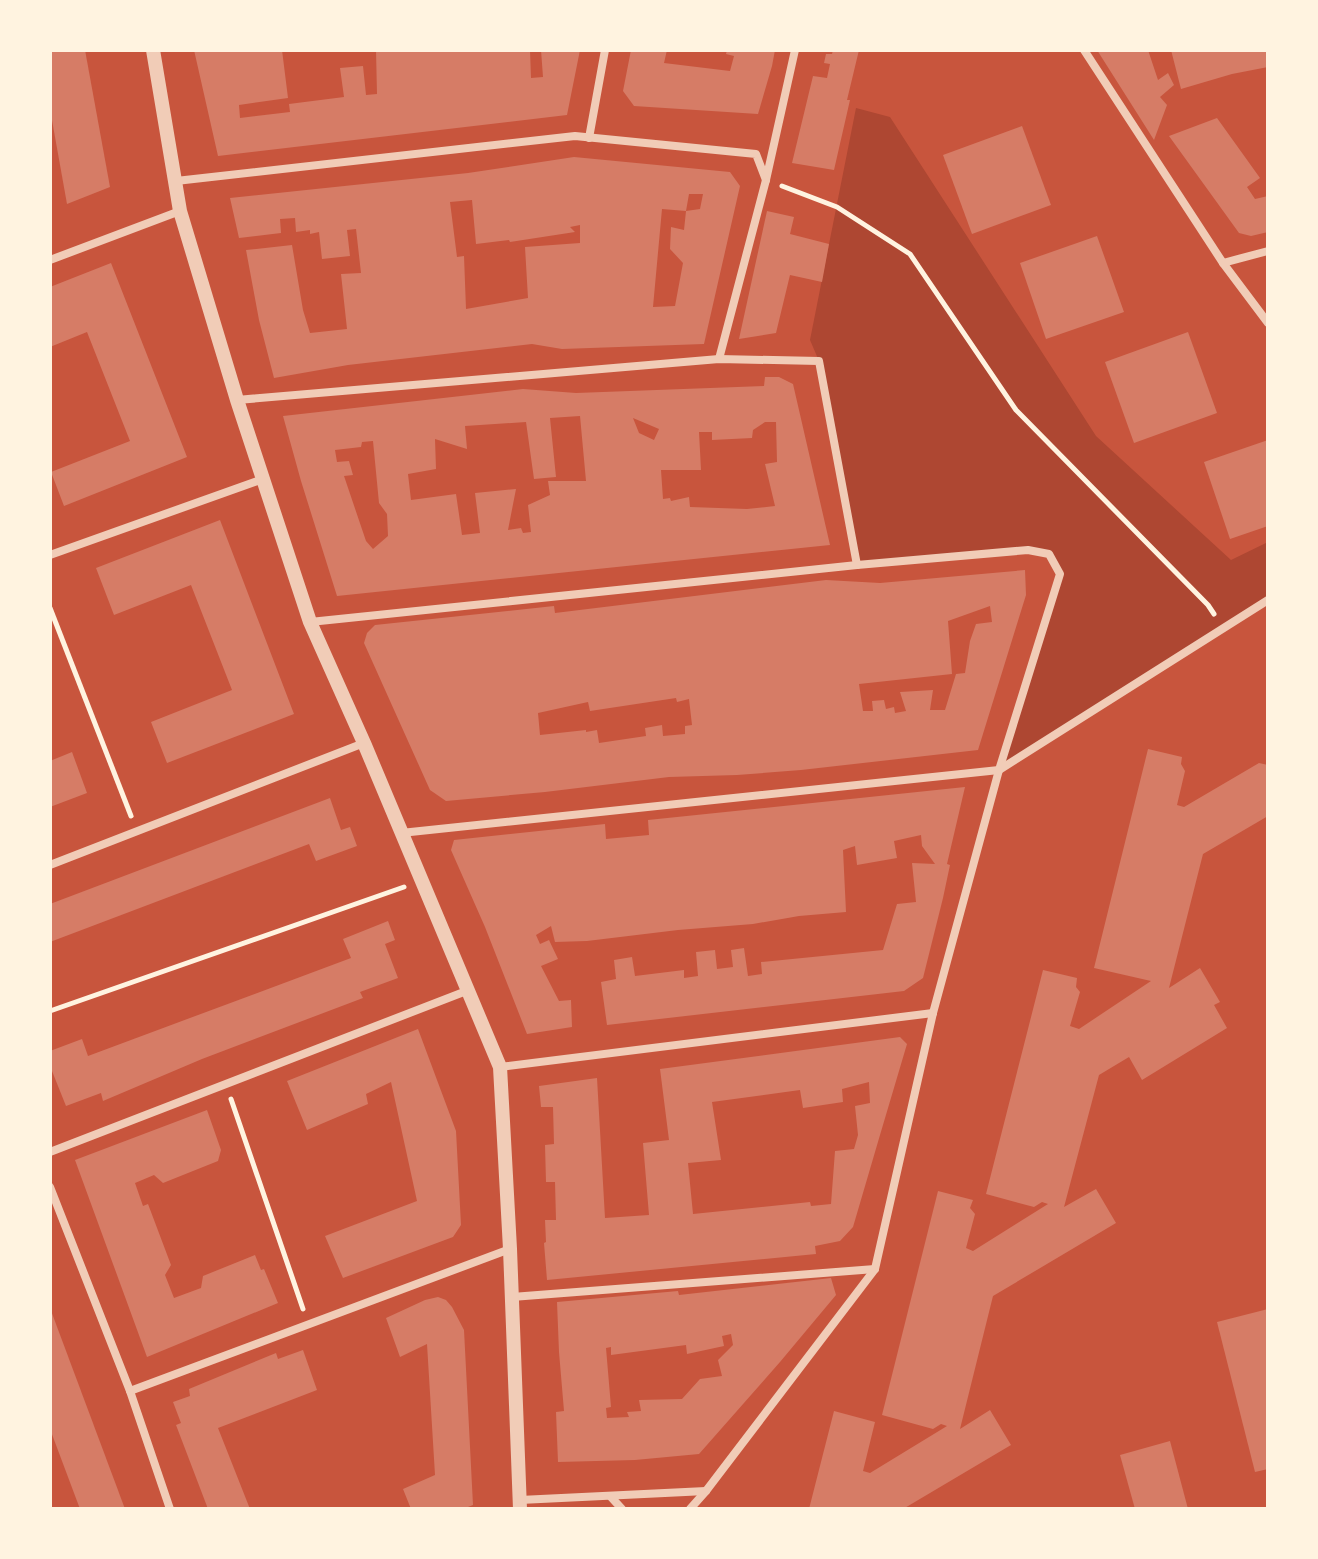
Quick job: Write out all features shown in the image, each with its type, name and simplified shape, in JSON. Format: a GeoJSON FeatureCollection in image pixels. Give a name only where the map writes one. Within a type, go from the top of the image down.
{"type":"FeatureCollection","features":[{"type":"Feature","properties":{"kind":"street"},"geometry":{"type":"LineString","coordinates":[[153,50],[180,211],[237,400],[310,622],[500,1067],[520,1504],[706,1491]]}},
{"type":"Feature","properties":{"kind":"street"},"geometry":{"type":"LineString","coordinates":[[589,138],[605,50]]}},
{"type":"Feature","properties":{"kind":"street"},"geometry":{"type":"LineString","coordinates":[[719,359],[766,180],[795,50]]}},
{"type":"Feature","properties":{"kind":"street"},"geometry":{"type":"LineString","coordinates":[[1084,50],[1223,263],[1268,323]]}},
{"type":"Feature","properties":{"kind":"street"},"geometry":{"type":"LineString","coordinates":[[176,181],[575,136],[756,154],[766,180]]}},
{"type":"Feature","properties":{"kind":"street"},"geometry":{"type":"LineString","coordinates":[[50,260],[180,211]]}},
{"type":"Feature","properties":{"kind":"street"},"geometry":{"type":"LineString","coordinates":[[1223,263],[1268,251]]}},
{"type":"Feature","properties":{"kind":"street"},"geometry":{"type":"LineString","coordinates":[[237,400],[719,359],[819,361],[857,565]]}},
{"type":"Feature","properties":{"kind":"street"},"geometry":{"type":"LineString","coordinates":[[50,555],[263,479]]}},
{"type":"Feature","properties":{"kind":"street"},"geometry":{"type":"LineString","coordinates":[[310,622],[1028,550],[1049,554],[1060,574],[999,770],[933,1013],[875,1269],[690,1509]]}},
{"type":"Feature","properties":{"kind":"street"},"geometry":{"type":"LineString","coordinates":[[401,833],[999,770],[1268,600]]}},
{"type":"Feature","properties":{"kind":"street"},"geometry":{"type":"LineString","coordinates":[[50,865],[364,743]]}},
{"type":"Feature","properties":{"kind":"street"},"geometry":{"type":"LineString","coordinates":[[50,1152],[469,990]]}},
{"type":"Feature","properties":{"kind":"street"},"geometry":{"type":"LineString","coordinates":[[500,1067],[933,1013]]}},
{"type":"Feature","properties":{"kind":"street"},"geometry":{"type":"LineString","coordinates":[[50,1187],[130,1391],[170,1509]]}},
{"type":"Feature","properties":{"kind":"street"},"geometry":{"type":"LineString","coordinates":[[130,1391],[510,1249]]}},
{"type":"Feature","properties":{"kind":"street"},"geometry":{"type":"LineString","coordinates":[[512,1297],[875,1269]]}},
{"type":"Feature","properties":{"kind":"street"},"geometry":{"type":"LineString","coordinates":[[611,1497],[622,1509]]}},
{"type":"Feature","properties":{"kind":"path"},"geometry":{"type":"LineString","coordinates":[[766,180],[837,207],[910,254],[1016,410],[1208,605],[1223,628]]}},
{"type":"Feature","properties":{"kind":"path"},"geometry":{"type":"LineString","coordinates":[[50,608],[137,832]]}},
{"type":"Feature","properties":{"kind":"path"},"geometry":{"type":"LineString","coordinates":[[50,1011],[421,881]]}},
{"type":"Feature","properties":{"kind":"path"},"geometry":{"type":"LineString","coordinates":[[226,1084],[309,1325]]}},
{"type":"Feature","properties":{"kind":"shaded area"},"geometry":{"type":"Polygon","coordinates":[[[856,108],[890,117],[1096,436],[1231,560],[1268,542],[1268,600],[999,770],[1060,574],[1049,554],[1028,550],[857,565],[819,361],[810,340],[856,108]]]}},
{"type":"Feature","properties":{"kind":"building"},"geometry":{"type":"Polygon","coordinates":[[[50,50],[85,50],[110,187],[67,204],[50,109],[50,50]]]}},
{"type":"Feature","properties":{"kind":"building"},"geometry":{"type":"Polygon","coordinates":[[[194,50],[282,50],[288,98],[239,105],[240,118],[290,112],[289,104],[344,97],[340,68],[363,66],[366,95],[377,94],[376,50],[530,50],[531,78],[543,77],[541,50],[580,50],[567,115],[218,156],[194,50]]]}},
{"type":"Feature","properties":{"kind":"building"},"geometry":{"type":"Polygon","coordinates":[[[631,50],[667,50],[664,63],[730,71],[734,56],[726,54],[727,50],[775,50],[758,114],[634,106],[623,91],[631,50]]]}},
{"type":"Feature","properties":{"kind":"building"},"geometry":{"type":"Polygon","coordinates":[[[833,50],[859,50],[834,170],[792,163],[813,76],[827,78],[830,64],[824,63],[826,54],[832,54],[833,50]]]}},
{"type":"Feature","properties":{"kind":"building"},"geometry":{"type":"Polygon","coordinates":[[[1097,50],[1148,50],[1158,80],[1168,73],[1174,85],[1160,97],[1167,105],[1154,140],[1097,50]]]}},
{"type":"Feature","properties":{"kind":"building"},"geometry":{"type":"Polygon","coordinates":[[[1171,50],[1268,50],[1268,67],[1181,89],[1171,50]]]}},
{"type":"Feature","properties":{"kind":"building"},"geometry":{"type":"Polygon","coordinates":[[[1217,118],[1260,178],[1247,187],[1255,199],[1268,196],[1268,232],[1251,236],[1239,233],[1169,136],[1217,118]]]}},
{"type":"Feature","properties":{"kind":"building"},"geometry":{"type":"Polygon","coordinates":[[[1022,126],[1051,205],[972,234],[943,155],[1022,126]]]}},
{"type":"Feature","properties":{"kind":"building"},"geometry":{"type":"Polygon","coordinates":[[[574,157],[730,172],[740,186],[704,344],[562,349],[532,344],[348,365],[274,378],[246,250],[292,245],[310,333],[347,329],[341,274],[361,273],[356,229],[347,230],[350,256],[322,259],[319,232],[296,232],[295,218],[280,219],[281,233],[239,238],[230,198],[468,173],[574,157]],[[689,194],[686,211],[700,209],[703,194],[689,194]],[[472,200],[450,202],[457,257],[464,256],[466,309],[528,298],[525,247],[580,243],[580,225],[570,227],[575,232],[476,244],[472,200]],[[662,209],[653,307],[675,306],[683,263],[670,249],[671,227],[684,230],[686,211],[662,209]]]}},
{"type":"Feature","properties":{"kind":"building"},"geometry":{"type":"Polygon","coordinates":[[[767,211],[794,217],[790,234],[829,244],[822,282],[790,275],[776,333],[739,339],[767,211]]]}},
{"type":"Feature","properties":{"kind":"building"},"geometry":{"type":"Polygon","coordinates":[[[1097,236],[1124,312],[1046,339],[1020,263],[1097,236]]]}},
{"type":"Feature","properties":{"kind":"building"},"geometry":{"type":"Polygon","coordinates":[[[111,263],[187,457],[64,506],[51,472],[130,441],[87,332],[50,347],[50,287],[111,263]]]}},
{"type":"Feature","properties":{"kind":"building"},"geometry":{"type":"Polygon","coordinates":[[[1188,332],[1217,413],[1134,443],[1105,362],[1188,332]]]}},
{"type":"Feature","properties":{"kind":"building"},"geometry":{"type":"Polygon","coordinates":[[[765,377],[779,377],[793,384],[830,545],[337,596],[283,416],[523,389],[576,393],[764,386],[765,377]],[[580,416],[550,418],[556,477],[534,479],[526,422],[465,426],[467,449],[435,439],[436,469],[408,474],[411,500],[456,494],[462,535],[480,533],[475,493],[516,489],[508,530],[521,528],[523,533],[531,532],[528,505],[550,495],[548,481],[586,481],[580,416]],[[633,418],[639,433],[654,440],[659,429],[633,418]],[[765,422],[753,430],[752,438],[712,440],[712,432],[699,432],[701,470],[661,470],[663,499],[670,498],[671,501],[689,497],[690,507],[747,509],[775,506],[765,464],[777,462],[776,422],[765,422]],[[373,441],[362,442],[361,447],[335,450],[337,462],[349,461],[353,475],[344,476],[366,541],[373,549],[388,536],[387,514],[379,503],[373,441]]]}},
{"type":"Feature","properties":{"kind":"building"},"geometry":{"type":"Polygon","coordinates":[[[1268,440],[1268,526],[1230,539],[1204,462],[1268,440]]]}},
{"type":"Feature","properties":{"kind":"building"},"geometry":{"type":"Polygon","coordinates":[[[220,520],[294,714],[167,763],[151,722],[232,690],[191,585],[114,615],[96,568],[220,520]]]}},
{"type":"Feature","properties":{"kind":"building"},"geometry":{"type":"Polygon","coordinates":[[[1025,570],[1026,595],[978,750],[801,770],[669,777],[446,801],[430,790],[364,643],[367,633],[375,625],[554,606],[555,613],[826,580],[880,583],[1025,570]],[[990,606],[948,621],[952,674],[859,684],[863,711],[873,711],[872,701],[884,700],[886,709],[894,707],[895,713],[906,711],[900,692],[933,690],[930,710],[945,710],[956,674],[965,673],[976,624],[992,622],[990,606]],[[676,698],[590,711],[588,702],[538,713],[540,735],[597,730],[599,743],[646,736],[645,728],[662,725],[663,736],[685,734],[685,726],[692,725],[689,699],[677,702],[676,698]]]}},
{"type":"Feature","properties":{"kind":"building"},"geometry":{"type":"Polygon","coordinates":[[[1148,749],[1182,757],[1181,764],[1185,771],[1177,805],[1184,807],[1259,763],[1268,765],[1268,816],[1203,854],[1169,988],[1200,968],[1220,1002],[1214,1005],[1227,1028],[1142,1080],[1129,1057],[1099,1075],[1064,1207],[1096,1189],[1116,1223],[993,1296],[960,1429],[990,1410],[1011,1445],[903,1509],[809,1509],[834,1411],[875,1422],[863,1471],[870,1473],[947,1426],[941,1424],[933,1429],[882,1415],[938,1191],[973,1200],[970,1208],[975,1214],[966,1248],[973,1251],[1048,1204],[1042,1202],[1034,1207],[986,1194],[1043,970],[1077,978],[1076,987],[1080,992],[1070,1026],[1079,1029],[1151,981],[1094,968],[1148,749]]]}},
{"type":"Feature","properties":{"kind":"building"},"geometry":{"type":"Polygon","coordinates":[[[72,752],[87,793],[50,807],[50,761],[72,752]]]}},
{"type":"Feature","properties":{"kind":"building"},"geometry":{"type":"Polygon","coordinates":[[[965,787],[923,978],[904,991],[607,1025],[601,982],[616,979],[614,960],[632,957],[635,976],[684,970],[684,978],[698,976],[696,952],[715,950],[717,969],[733,967],[731,950],[744,948],[748,976],[762,974],[761,962],[883,950],[897,904],[916,902],[912,863],[935,864],[922,846],[921,835],[894,841],[897,858],[857,865],[855,846],[843,850],[846,912],[587,941],[555,942],[551,926],[536,935],[540,944],[549,940],[558,959],[541,966],[559,1001],[571,1000],[572,1027],[527,1034],[451,850],[454,840],[605,824],[606,839],[649,835],[648,820],[965,787]]]}},
{"type":"Feature","properties":{"kind":"building"},"geometry":{"type":"Polygon","coordinates":[[[330,798],[341,830],[350,827],[357,846],[316,861],[309,844],[50,942],[50,904],[330,798]]]}},
{"type":"Feature","properties":{"kind":"building"},"geometry":{"type":"Polygon","coordinates":[[[388,921],[395,940],[385,944],[398,978],[360,992],[363,998],[202,1059],[103,1101],[101,1093],[66,1106],[50,1072],[50,1051],[82,1039],[88,1056],[351,958],[343,939],[388,921]]]}},
{"type":"Feature","properties":{"kind":"building"},"geometry":{"type":"Polygon","coordinates":[[[418,1029],[456,1131],[461,1225],[453,1237],[343,1278],[325,1236],[417,1201],[391,1082],[366,1094],[368,1104],[307,1130],[287,1081],[418,1029]]]}},
{"type":"Feature","properties":{"kind":"building"},"geometry":{"type":"Polygon","coordinates":[[[900,1037],[907,1044],[853,1227],[840,1241],[815,1246],[816,1254],[547,1280],[545,1220],[556,1220],[555,1182],[546,1182],[545,1145],[554,1144],[553,1107],[541,1107],[539,1086],[597,1078],[605,1218],[649,1215],[643,1143],[669,1140],[660,1069],[900,1037]],[[869,1082],[842,1089],[843,1102],[803,1108],[800,1090],[712,1102],[721,1160],[688,1163],[693,1214],[810,1202],[811,1206],[831,1204],[835,1151],[854,1149],[858,1135],[855,1106],[870,1103],[869,1082]]]}},
{"type":"Feature","properties":{"kind":"building"},"geometry":{"type":"Polygon","coordinates":[[[207,1110],[221,1150],[218,1161],[163,1183],[154,1175],[135,1183],[143,1206],[148,1204],[171,1265],[165,1275],[174,1298],[201,1288],[203,1276],[255,1255],[278,1303],[147,1357],[75,1160],[207,1110]]]}},
{"type":"Feature","properties":{"kind":"building"},"geometry":{"type":"Polygon","coordinates":[[[831,1278],[836,1295],[699,1454],[558,1462],[556,1412],[564,1411],[557,1302],[678,1291],[679,1295],[831,1278]],[[731,1334],[722,1336],[724,1346],[687,1354],[686,1345],[611,1355],[611,1347],[606,1348],[611,1407],[606,1408],[607,1418],[629,1417],[627,1412],[641,1411],[639,1400],[682,1399],[700,1379],[722,1376],[718,1360],[733,1345],[731,1334]]]}},
{"type":"Feature","properties":{"kind":"building"},"geometry":{"type":"Polygon","coordinates":[[[438,1297],[452,1307],[464,1330],[473,1505],[463,1509],[411,1509],[403,1489],[435,1475],[427,1344],[400,1357],[386,1318],[438,1297]]]}},
{"type":"Feature","properties":{"kind":"building"},"geometry":{"type":"Polygon","coordinates":[[[50,1308],[125,1509],[80,1509],[50,1429],[50,1308]]]}},
{"type":"Feature","properties":{"kind":"building"},"geometry":{"type":"Polygon","coordinates":[[[1268,1309],[1268,1469],[1255,1472],[1217,1322],[1268,1309]]]}},
{"type":"Feature","properties":{"kind":"building"},"geometry":{"type":"Polygon","coordinates":[[[303,1350],[317,1390],[218,1428],[250,1509],[208,1509],[176,1425],[181,1423],[173,1402],[190,1396],[189,1389],[276,1353],[278,1359],[303,1350]]]}},
{"type":"Feature","properties":{"kind":"building"},"geometry":{"type":"Polygon","coordinates":[[[1170,1441],[1188,1509],[1135,1509],[1120,1455],[1170,1441]]]}}]}
